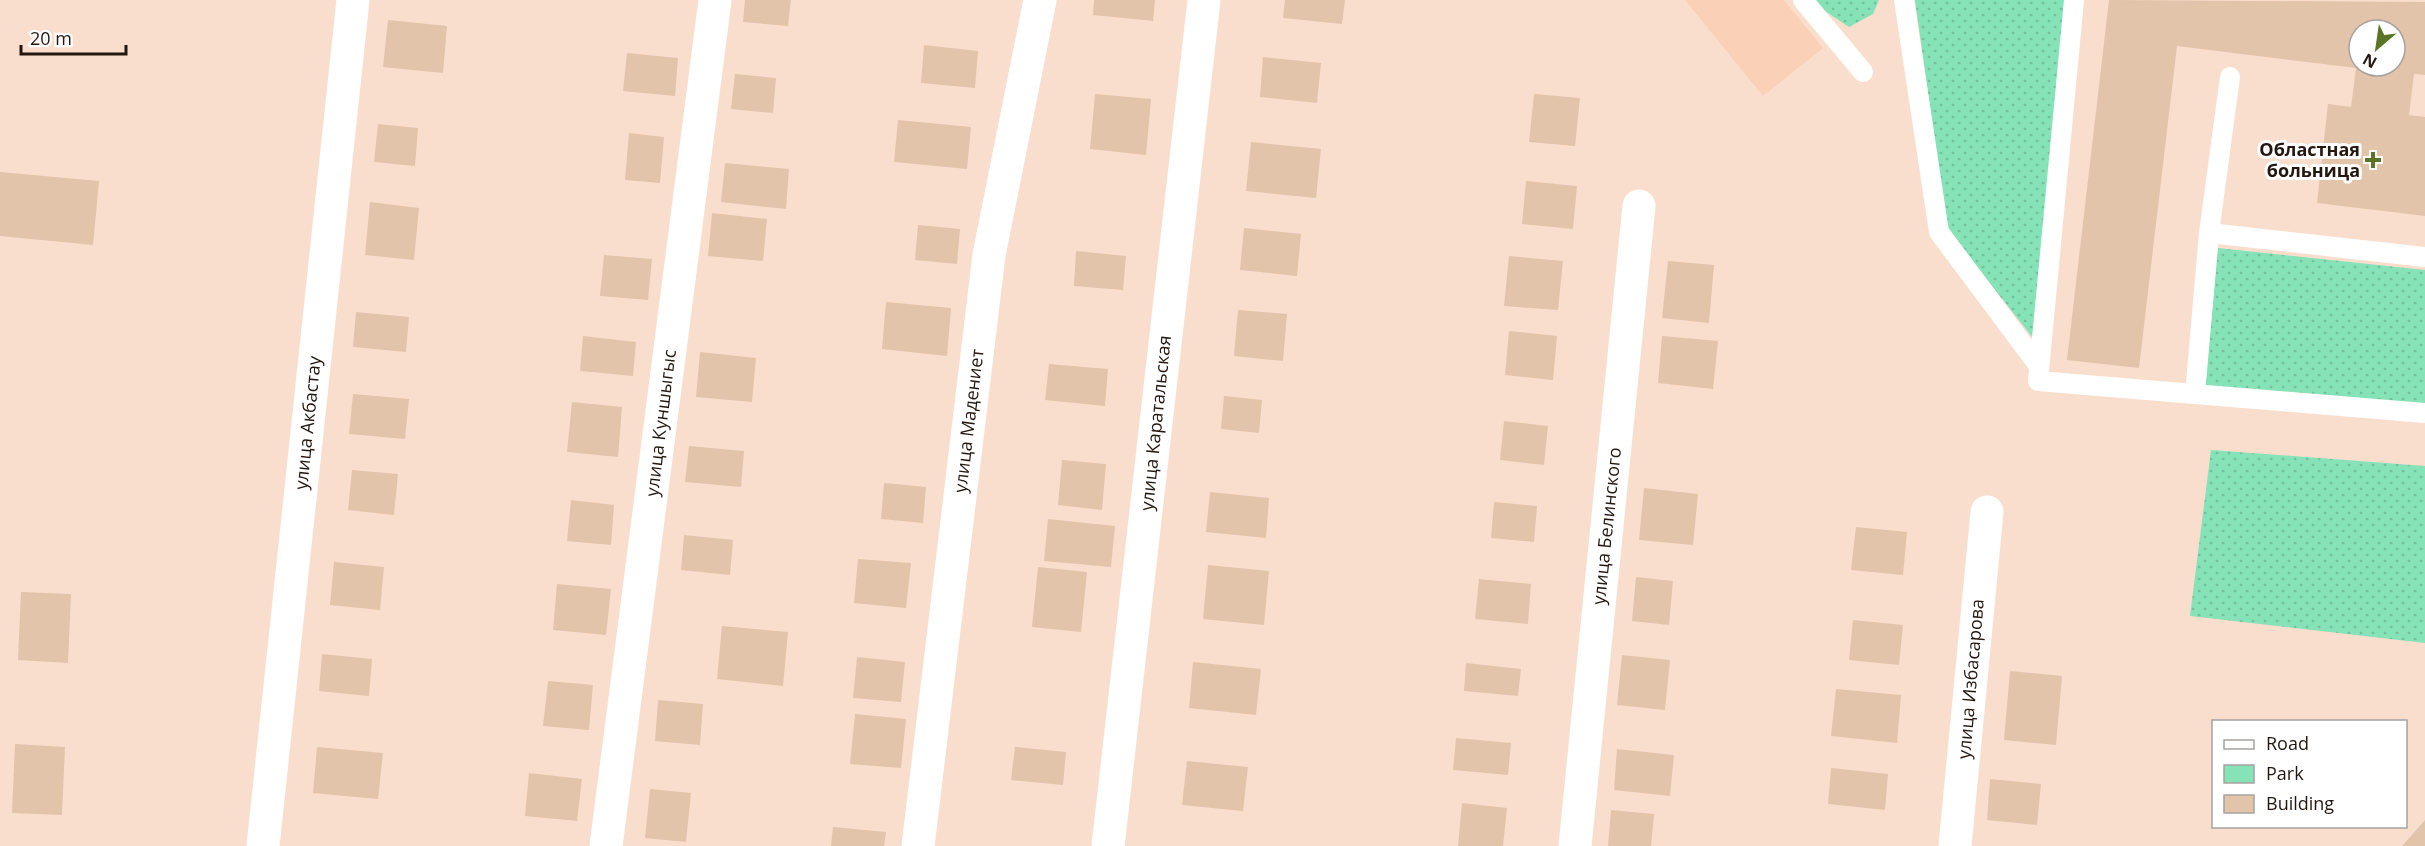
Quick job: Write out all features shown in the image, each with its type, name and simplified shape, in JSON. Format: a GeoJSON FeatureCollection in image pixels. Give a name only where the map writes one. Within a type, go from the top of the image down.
{"type":"FeatureCollection","features":[{"type":"Feature","properties":{"kind":"street","name":"улица Акбастау"},"geometry":{"type":"LineString","coordinates":[[263,846],[353,0]]}},
{"type":"Feature","properties":{"kind":"street","name":"улица Куншыгыс"},"geometry":{"type":"LineString","coordinates":[[606,846],[715,0]]}},
{"type":"Feature","properties":{"kind":"street","name":"улица Мадениет"},"geometry":{"type":"LineString","coordinates":[[918,846],[989,255],[1040,0]]}},
{"type":"Feature","properties":{"kind":"street","name":"улица Каратальская"},"geometry":{"type":"LineString","coordinates":[[1108,846],[1204,0]]}},
{"type":"Feature","properties":{"kind":"street","name":"улица Белинского"},"geometry":{"type":"LineString","coordinates":[[1575,846],[1639,206]]}},
{"type":"Feature","properties":{"kind":"street","name":"улица Избасарова"},"geometry":{"type":"LineString","coordinates":[[1955,846],[1987,512]]}},
{"type":"Feature","properties":{"kind":"lane"},"geometry":{"type":"LineString","coordinates":[[1803,0],[1863,72]]}},
{"type":"Feature","properties":{"kind":"lane"},"geometry":{"type":"LineString","coordinates":[[1904,0],[1939,232],[2039,366]]}},
{"type":"Feature","properties":{"kind":"lane"},"geometry":{"type":"LineString","coordinates":[[2074,0],[2038,381],[2425,413]]}},
{"type":"Feature","properties":{"kind":"lane"},"geometry":{"type":"LineString","coordinates":[[2195,394],[2209,233],[2230,77]]}},
{"type":"Feature","properties":{"kind":"lane"},"geometry":{"type":"LineString","coordinates":[[2209,233],[2425,257]]}},
{"type":"Feature","properties":{"kind":"shaded area"},"geometry":{"type":"Polygon","coordinates":[[[1685,0],[1784,0],[1823,48],[1763,96],[1685,0]]]}},
{"type":"Feature","properties":{"kind":"green space"},"geometry":{"type":"Polygon","coordinates":[[[1814,0],[1879,0],[1873,14],[1849,27],[1819,7],[1814,0]]]}},
{"type":"Feature","properties":{"kind":"green space"},"geometry":{"type":"Polygon","coordinates":[[[1915,0],[2066,0],[2041,348],[1947,229],[1915,0]]]}},
{"type":"Feature","properties":{"kind":"green space"},"geometry":{"type":"Polygon","coordinates":[[[2218,248],[2425,270],[2425,405],[2205,387],[2218,248]]]}},
{"type":"Feature","properties":{"kind":"green space"},"geometry":{"type":"Polygon","coordinates":[[[2211,450],[2425,466],[2425,643],[2190,616],[2211,450]]]}},
{"type":"Feature","properties":{"kind":"building"},"geometry":{"type":"Polygon","coordinates":[[[745,0],[791,0],[788,26],[743,22],[745,0]]]}},
{"type":"Feature","properties":{"kind":"building"},"geometry":{"type":"Polygon","coordinates":[[[1094,0],[1155,0],[1153,21],[1093,15],[1094,0]]]}},
{"type":"Feature","properties":{"kind":"building"},"geometry":{"type":"Polygon","coordinates":[[[1285,0],[1345,0],[1342,24],[1283,18],[1285,0]]]}},
{"type":"Feature","properties":{"kind":"building","name":"Областная больница"},"geometry":{"type":"Polygon","coordinates":[[[2109,0],[2425,2],[2425,75],[2414,74],[2409,115],[2425,117],[2425,216],[2317,203],[2328,104],[2351,107],[2355,78],[2407,78],[2407,18],[2347,18],[2347,67],[2177,46],[2139,368],[2067,360],[2109,0]]]}},
{"type":"Feature","properties":{"kind":"building"},"geometry":{"type":"Polygon","coordinates":[[[388,20],[447,26],[443,73],[383,67],[388,20]]]}},
{"type":"Feature","properties":{"kind":"building"},"geometry":{"type":"Polygon","coordinates":[[[924,45],[978,51],[975,88],[921,83],[924,45]]]}},
{"type":"Feature","properties":{"kind":"building"},"geometry":{"type":"Polygon","coordinates":[[[627,53],[678,58],[675,96],[623,91],[627,53]]]}},
{"type":"Feature","properties":{"kind":"building"},"geometry":{"type":"Polygon","coordinates":[[[1263,57],[1321,63],[1317,103],[1260,97],[1263,57]]]}},
{"type":"Feature","properties":{"kind":"building"},"geometry":{"type":"Polygon","coordinates":[[[735,74],[776,78],[773,113],[731,109],[735,74]]]}},
{"type":"Feature","properties":{"kind":"building"},"geometry":{"type":"Polygon","coordinates":[[[1095,94],[1151,99],[1146,155],[1090,149],[1095,94]]]}},
{"type":"Feature","properties":{"kind":"building"},"geometry":{"type":"Polygon","coordinates":[[[1534,94],[1580,98],[1575,146],[1529,142],[1534,94]]]}},
{"type":"Feature","properties":{"kind":"building"},"geometry":{"type":"Polygon","coordinates":[[[898,120],[971,127],[967,169],[894,162],[898,120]]]}},
{"type":"Feature","properties":{"kind":"building"},"geometry":{"type":"Polygon","coordinates":[[[378,124],[418,128],[415,166],[374,162],[378,124]]]}},
{"type":"Feature","properties":{"kind":"building"},"geometry":{"type":"Polygon","coordinates":[[[629,133],[664,137],[660,183],[625,180],[629,133]]]}},
{"type":"Feature","properties":{"kind":"building"},"geometry":{"type":"Polygon","coordinates":[[[1251,142],[1321,149],[1316,198],[1246,191],[1251,142]]]}},
{"type":"Feature","properties":{"kind":"building"},"geometry":{"type":"Polygon","coordinates":[[[725,163],[789,169],[786,209],[721,202],[725,163]]]}},
{"type":"Feature","properties":{"kind":"building"},"geometry":{"type":"Polygon","coordinates":[[[0,172],[99,181],[93,245],[0,236],[0,172]]]}},
{"type":"Feature","properties":{"kind":"building"},"geometry":{"type":"Polygon","coordinates":[[[1526,181],[1577,186],[1573,229],[1522,224],[1526,181]]]}},
{"type":"Feature","properties":{"kind":"building"},"geometry":{"type":"Polygon","coordinates":[[[370,202],[419,208],[414,260],[365,255],[370,202]]]}},
{"type":"Feature","properties":{"kind":"building"},"geometry":{"type":"Polygon","coordinates":[[[712,213],[767,219],[763,261],[708,256],[712,213]]]}},
{"type":"Feature","properties":{"kind":"building"},"geometry":{"type":"Polygon","coordinates":[[[918,225],[960,229],[957,264],[915,260],[918,225]]]}},
{"type":"Feature","properties":{"kind":"building"},"geometry":{"type":"Polygon","coordinates":[[[1244,228],[1301,234],[1297,276],[1240,270],[1244,228]]]}},
{"type":"Feature","properties":{"kind":"building"},"geometry":{"type":"Polygon","coordinates":[[[1076,251],[1126,256],[1123,290],[1074,286],[1076,251]]]}},
{"type":"Feature","properties":{"kind":"building"},"geometry":{"type":"Polygon","coordinates":[[[604,255],[652,259],[648,300],[600,296],[604,255]]]}},
{"type":"Feature","properties":{"kind":"building"},"geometry":{"type":"Polygon","coordinates":[[[1509,256],[1563,261],[1558,310],[1504,306],[1509,256]]]}},
{"type":"Feature","properties":{"kind":"building"},"geometry":{"type":"Polygon","coordinates":[[[1668,261],[1714,265],[1709,323],[1662,318],[1668,261]]]}},
{"type":"Feature","properties":{"kind":"building"},"geometry":{"type":"Polygon","coordinates":[[[886,302],[951,308],[947,356],[882,349],[886,302]]]}},
{"type":"Feature","properties":{"kind":"building"},"geometry":{"type":"Polygon","coordinates":[[[1238,310],[1287,314],[1283,361],[1234,356],[1238,310]]]}},
{"type":"Feature","properties":{"kind":"building"},"geometry":{"type":"Polygon","coordinates":[[[356,312],[409,317],[406,352],[353,347],[356,312]]]}},
{"type":"Feature","properties":{"kind":"building"},"geometry":{"type":"Polygon","coordinates":[[[1509,331],[1557,336],[1553,380],[1505,375],[1509,331]]]}},
{"type":"Feature","properties":{"kind":"building"},"geometry":{"type":"Polygon","coordinates":[[[583,336],[636,342],[633,376],[580,371],[583,336]]]}},
{"type":"Feature","properties":{"kind":"building"},"geometry":{"type":"Polygon","coordinates":[[[1662,336],[1718,341],[1713,389],[1658,383],[1662,336]]]}},
{"type":"Feature","properties":{"kind":"building"},"geometry":{"type":"Polygon","coordinates":[[[700,352],[756,358],[752,402],[696,397],[700,352]]]}},
{"type":"Feature","properties":{"kind":"building"},"geometry":{"type":"Polygon","coordinates":[[[1049,364],[1108,369],[1105,406],[1045,400],[1049,364]]]}},
{"type":"Feature","properties":{"kind":"building"},"geometry":{"type":"Polygon","coordinates":[[[353,394],[409,399],[405,439],[349,434],[353,394]]]}},
{"type":"Feature","properties":{"kind":"building"},"geometry":{"type":"Polygon","coordinates":[[[1224,396],[1262,400],[1259,433],[1221,429],[1224,396]]]}},
{"type":"Feature","properties":{"kind":"building"},"geometry":{"type":"Polygon","coordinates":[[[572,402],[622,407],[618,457],[567,452],[572,402]]]}},
{"type":"Feature","properties":{"kind":"building"},"geometry":{"type":"Polygon","coordinates":[[[1504,421],[1548,426],[1544,465],[1500,460],[1504,421]]]}},
{"type":"Feature","properties":{"kind":"building"},"geometry":{"type":"Polygon","coordinates":[[[689,446],[744,451],[741,487],[685,482],[689,446]]]}},
{"type":"Feature","properties":{"kind":"building"},"geometry":{"type":"Polygon","coordinates":[[[1062,460],[1106,464],[1102,510],[1058,505],[1062,460]]]}},
{"type":"Feature","properties":{"kind":"building"},"geometry":{"type":"Polygon","coordinates":[[[352,470],[398,474],[394,515],[348,510],[352,470]]]}},
{"type":"Feature","properties":{"kind":"building"},"geometry":{"type":"Polygon","coordinates":[[[884,483],[926,487],[923,523],[881,519],[884,483]]]}},
{"type":"Feature","properties":{"kind":"building"},"geometry":{"type":"Polygon","coordinates":[[[1644,488],[1698,494],[1693,545],[1639,540],[1644,488]]]}},
{"type":"Feature","properties":{"kind":"building"},"geometry":{"type":"Polygon","coordinates":[[[1210,492],[1269,498],[1266,538],[1206,532],[1210,492]]]}},
{"type":"Feature","properties":{"kind":"building"},"geometry":{"type":"Polygon","coordinates":[[[571,500],[614,505],[611,545],[567,541],[571,500]]]}},
{"type":"Feature","properties":{"kind":"building"},"geometry":{"type":"Polygon","coordinates":[[[1494,502],[1537,506],[1534,542],[1491,538],[1494,502]]]}},
{"type":"Feature","properties":{"kind":"building"},"geometry":{"type":"Polygon","coordinates":[[[1048,519],[1115,526],[1111,567],[1044,561],[1048,519]]]}},
{"type":"Feature","properties":{"kind":"building"},"geometry":{"type":"Polygon","coordinates":[[[1856,527],[1907,532],[1903,575],[1851,570],[1856,527]]]}},
{"type":"Feature","properties":{"kind":"building"},"geometry":{"type":"Polygon","coordinates":[[[684,535],[733,540],[730,575],[681,570],[684,535]]]}},
{"type":"Feature","properties":{"kind":"building"},"geometry":{"type":"Polygon","coordinates":[[[858,559],[911,563],[906,608],[854,603],[858,559]]]}},
{"type":"Feature","properties":{"kind":"building"},"geometry":{"type":"Polygon","coordinates":[[[334,562],[384,567],[380,610],[330,605],[334,562]]]}},
{"type":"Feature","properties":{"kind":"building"},"geometry":{"type":"Polygon","coordinates":[[[1208,565],[1269,571],[1264,625],[1203,619],[1208,565]]]}},
{"type":"Feature","properties":{"kind":"building"},"geometry":{"type":"Polygon","coordinates":[[[1038,567],[1087,572],[1081,632],[1032,627],[1038,567]]]}},
{"type":"Feature","properties":{"kind":"building"},"geometry":{"type":"Polygon","coordinates":[[[1636,577],[1673,581],[1669,625],[1632,621],[1636,577]]]}},
{"type":"Feature","properties":{"kind":"building"},"geometry":{"type":"Polygon","coordinates":[[[1479,579],[1531,584],[1528,624],[1475,619],[1479,579]]]}},
{"type":"Feature","properties":{"kind":"building"},"geometry":{"type":"Polygon","coordinates":[[[557,584],[611,589],[606,635],[553,630],[557,584]]]}},
{"type":"Feature","properties":{"kind":"building"},"geometry":{"type":"Polygon","coordinates":[[[21,592],[71,594],[68,663],[18,660],[21,592]]]}},
{"type":"Feature","properties":{"kind":"building"},"geometry":{"type":"Polygon","coordinates":[[[1853,620],[1903,625],[1899,665],[1849,660],[1853,620]]]}},
{"type":"Feature","properties":{"kind":"building"},"geometry":{"type":"Polygon","coordinates":[[[722,626],[788,632],[783,686],[717,679],[722,626]]]}},
{"type":"Feature","properties":{"kind":"building"},"geometry":{"type":"Polygon","coordinates":[[[322,654],[372,659],[369,696],[319,691],[322,654]]]}},
{"type":"Feature","properties":{"kind":"building"},"geometry":{"type":"Polygon","coordinates":[[[1622,655],[1670,660],[1665,710],[1617,705],[1622,655]]]}},
{"type":"Feature","properties":{"kind":"building"},"geometry":{"type":"Polygon","coordinates":[[[857,657],[905,662],[901,702],[853,698],[857,657]]]}},
{"type":"Feature","properties":{"kind":"building"},"geometry":{"type":"Polygon","coordinates":[[[1193,662],[1261,669],[1256,715],[1189,708],[1193,662]]]}},
{"type":"Feature","properties":{"kind":"building"},"geometry":{"type":"Polygon","coordinates":[[[1466,663],[1521,669],[1518,696],[1464,691],[1466,663]]]}},
{"type":"Feature","properties":{"kind":"building"},"geometry":{"type":"Polygon","coordinates":[[[2010,671],[2062,676],[2056,745],[2004,740],[2010,671]]]}},
{"type":"Feature","properties":{"kind":"building"},"geometry":{"type":"Polygon","coordinates":[[[548,681],[593,685],[589,730],[543,726],[548,681]]]}},
{"type":"Feature","properties":{"kind":"building"},"geometry":{"type":"Polygon","coordinates":[[[1836,689],[1901,695],[1897,743],[1831,736],[1836,689]]]}},
{"type":"Feature","properties":{"kind":"building"},"geometry":{"type":"Polygon","coordinates":[[[658,700],[703,704],[700,745],[655,741],[658,700]]]}},
{"type":"Feature","properties":{"kind":"building"},"geometry":{"type":"Polygon","coordinates":[[[855,714],[906,719],[901,768],[850,764],[855,714]]]}},
{"type":"Feature","properties":{"kind":"building"},"geometry":{"type":"Polygon","coordinates":[[[1456,738],[1511,743],[1508,775],[1453,770],[1456,738]]]}},
{"type":"Feature","properties":{"kind":"building"},"geometry":{"type":"Polygon","coordinates":[[[15,744],[65,747],[62,815],[12,813],[15,744]]]}},
{"type":"Feature","properties":{"kind":"building"},"geometry":{"type":"Polygon","coordinates":[[[317,747],[383,753],[378,799],[313,793],[317,747]]]}},
{"type":"Feature","properties":{"kind":"building"},"geometry":{"type":"Polygon","coordinates":[[[1015,747],[1066,752],[1063,785],[1011,780],[1015,747]]]}},
{"type":"Feature","properties":{"kind":"building"},"geometry":{"type":"Polygon","coordinates":[[[1617,749],[1674,755],[1670,796],[1614,790],[1617,749]]]}},
{"type":"Feature","properties":{"kind":"building"},"geometry":{"type":"Polygon","coordinates":[[[1187,761],[1248,767],[1243,811],[1182,805],[1187,761]]]}},
{"type":"Feature","properties":{"kind":"building"},"geometry":{"type":"Polygon","coordinates":[[[1831,768],[1888,774],[1885,810],[1828,804],[1831,768]]]}},
{"type":"Feature","properties":{"kind":"building"},"geometry":{"type":"Polygon","coordinates":[[[529,773],[582,779],[577,821],[525,816],[529,773]]]}},
{"type":"Feature","properties":{"kind":"building"},"geometry":{"type":"Polygon","coordinates":[[[1990,779],[2041,784],[2037,825],[1987,820],[1990,779]]]}},
{"type":"Feature","properties":{"kind":"building"},"geometry":{"type":"Polygon","coordinates":[[[650,789],[691,793],[686,842],[645,838],[650,789]]]}},
{"type":"Feature","properties":{"kind":"building"},"geometry":{"type":"Polygon","coordinates":[[[1462,803],[1507,808],[1503,846],[1458,846],[1462,803]]]}},
{"type":"Feature","properties":{"kind":"building"},"geometry":{"type":"Polygon","coordinates":[[[1611,810],[1654,814],[1651,846],[1608,846],[1611,810]]]}},
{"type":"Feature","properties":{"kind":"building"},"geometry":{"type":"Polygon","coordinates":[[[2425,820],[2425,846],[2402,846],[2425,820]]]}},
{"type":"Feature","properties":{"kind":"building"},"geometry":{"type":"Polygon","coordinates":[[[833,827],[886,832],[884,846],[831,846],[833,827]]]}},
{"type":"Feature","properties":{"kind":"place","name":"Областная больница"},"geometry":{"type":"Point","coordinates":[2373,160]}}]}
